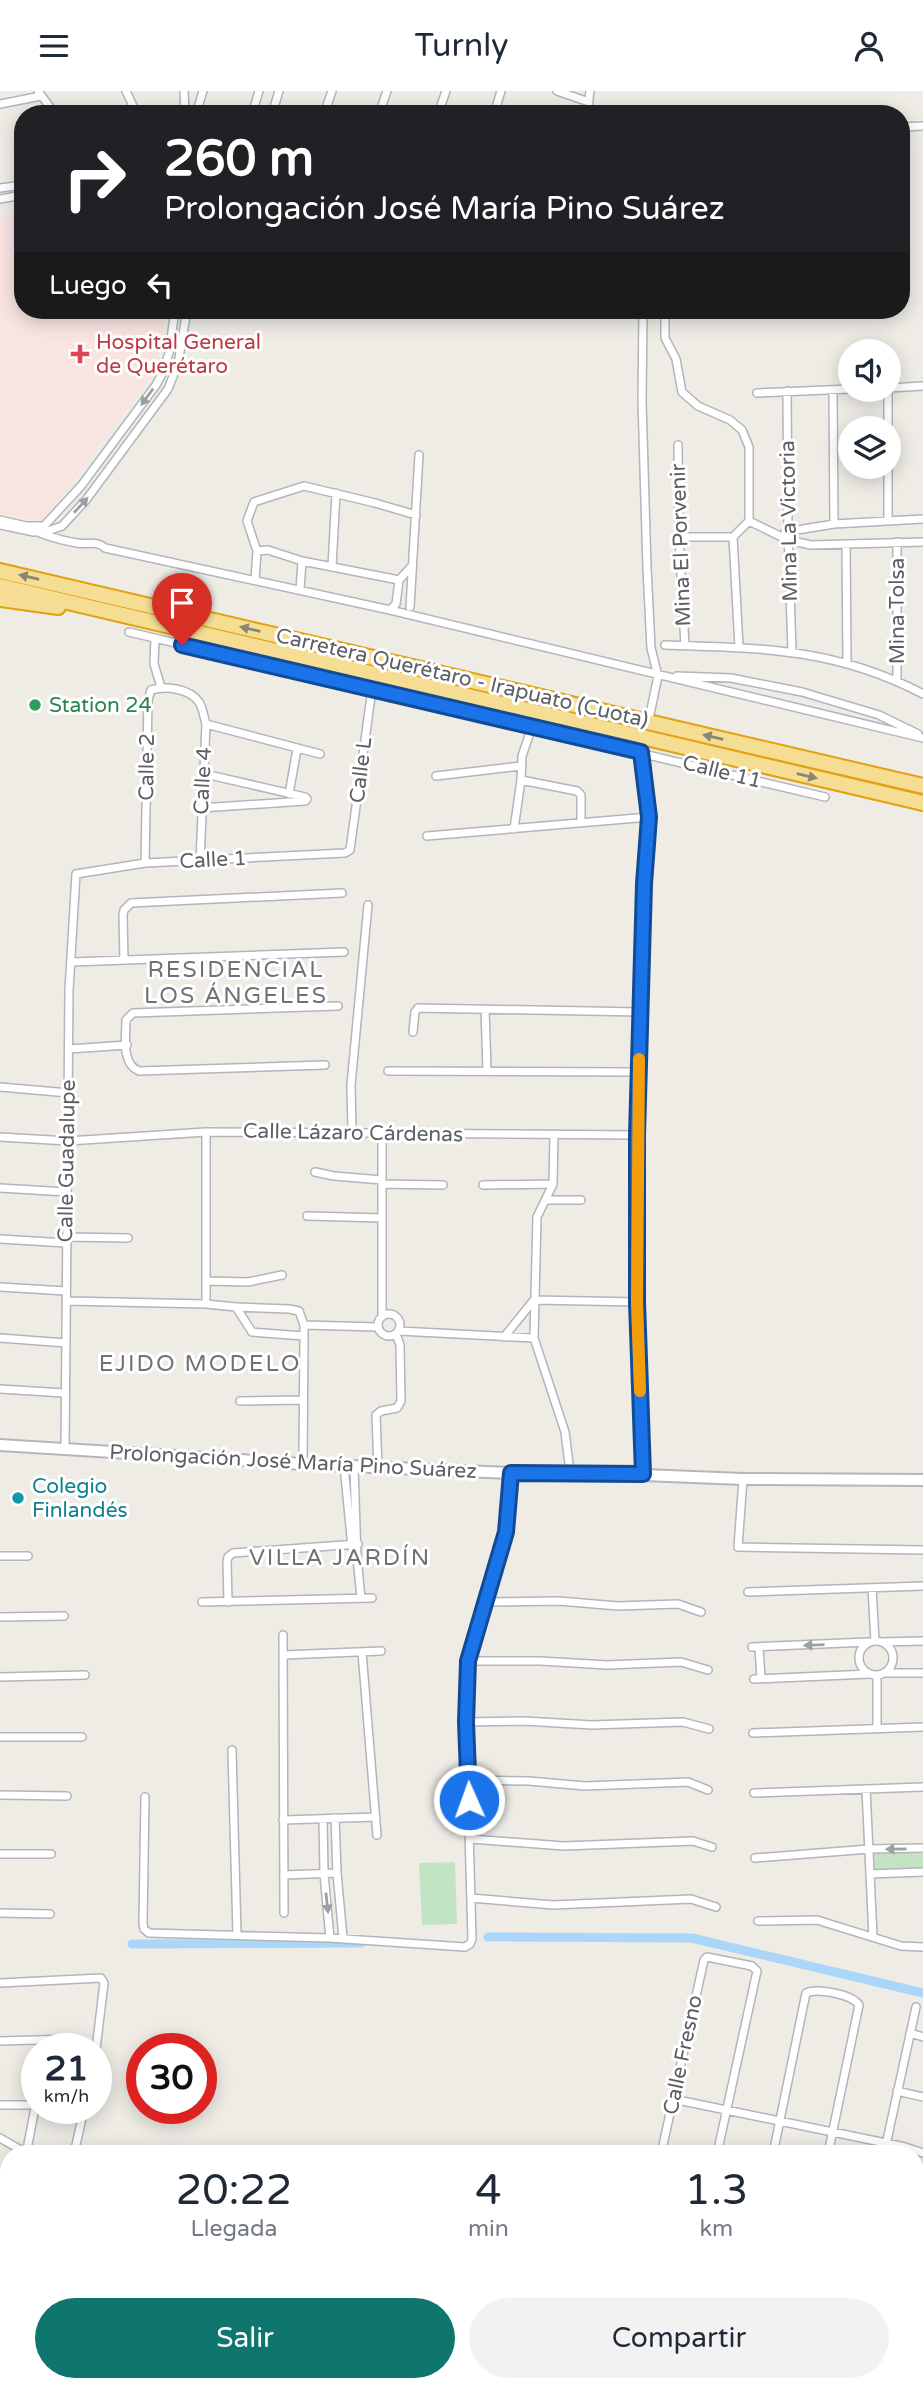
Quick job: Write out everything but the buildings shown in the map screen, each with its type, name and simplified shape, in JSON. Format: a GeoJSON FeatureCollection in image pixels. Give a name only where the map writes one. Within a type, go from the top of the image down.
{"type":"FeatureCollection","features":[{"type":"Feature","properties":{"kind":"highway","name":"Carretera Querétaro - Irapuato (Cuota)"},"geometry":{"type":"LineString","coordinates":[[0,571],[923,786]]}},
{"type":"Feature","properties":{"kind":"highway","name":"Carretera Querétaro - Irapuato (Cuota)"},"geometry":{"type":"LineString","coordinates":[[0,586],[154,620],[618,733],[923,803]]}},
{"type":"Feature","properties":{"kind":"highway"},"geometry":{"type":"LineString","coordinates":[[0,599],[154,620]]}},
{"type":"Feature","properties":{"kind":"main road","name":"Prolongación José María Pino Suárez"},"geometry":{"type":"LineString","coordinates":[[0,1445],[303,1464],[511,1473],[570,1472],[743,1479],[923,1481]]}},
{"type":"Feature","properties":{"kind":"street"},"geometry":{"type":"LineString","coordinates":[[557,91],[589,102]]}},
{"type":"Feature","properties":{"kind":"street"},"geometry":{"type":"LineString","coordinates":[[588,105],[590,91]]}},
{"type":"Feature","properties":{"kind":"street"},"geometry":{"type":"LineString","coordinates":[[0,104],[39,93]]}},
{"type":"Feature","properties":{"kind":"street"},"geometry":{"type":"LineString","coordinates":[[0,523],[44,527],[49,524],[81,486],[156,385],[169,353],[174,319]]}},
{"type":"Feature","properties":{"kind":"street"},"geometry":{"type":"LineString","coordinates":[[26,526],[36,532],[52,531],[62,526],[86,500],[168,389],[178,364],[186,319]]}},
{"type":"Feature","properties":{"kind":"street"},"geometry":{"type":"LineString","coordinates":[[643,319],[642,401],[648,582],[651,648],[659,676],[650,714]]}},
{"type":"Feature","properties":{"kind":"street"},"geometry":{"type":"LineString","coordinates":[[665,319],[665,338],[676,359],[682,392],[698,406],[730,420],[743,430],[749,447],[749,521],[733,537],[679,537]]}},
{"type":"Feature","properties":{"kind":"street"},"geometry":{"type":"LineString","coordinates":[[901,388],[923,386]]}},
{"type":"Feature","properties":{"kind":"street"},"geometry":{"type":"LineString","coordinates":[[833,390],[834,524]]}},
{"type":"Feature","properties":{"kind":"street"},"geometry":{"type":"LineString","coordinates":[[757,393],[838,390]]}},
{"type":"Feature","properties":{"kind":"street","name":"Mina La Victoria"},"geometry":{"type":"LineString","coordinates":[[787,391],[792,651]]}},
{"type":"Feature","properties":{"kind":"street","name":"Mina El Porvenir"},"geometry":{"type":"LineString","coordinates":[[678,445],[679,537],[685,646]]}},
{"type":"Feature","properties":{"kind":"street"},"geometry":{"type":"LineString","coordinates":[[412,616],[410,607],[419,455]]}},
{"type":"Feature","properties":{"kind":"street"},"geometry":{"type":"LineString","coordinates":[[888,479],[888,521]]}},
{"type":"Feature","properties":{"kind":"street"},"geometry":{"type":"LineString","coordinates":[[255,580],[257,551],[247,521],[254,502],[304,486],[415,515]]}},
{"type":"Feature","properties":{"kind":"street"},"geometry":{"type":"LineString","coordinates":[[332,567],[336,493]]}},
{"type":"Feature","properties":{"kind":"street"},"geometry":{"type":"LineString","coordinates":[[788,536],[834,524],[923,519]]}},
{"type":"Feature","properties":{"kind":"street"},"geometry":{"type":"LineString","coordinates":[[749,521],[776,535],[788,536],[811,545],[923,542]]}},
{"type":"Feature","properties":{"kind":"street"},"geometry":{"type":"LineString","coordinates":[[0,523],[77,543],[98,543],[105,548],[300,590],[393,607],[410,607]]}},
{"type":"Feature","properties":{"kind":"street"},"geometry":{"type":"LineString","coordinates":[[733,537],[739,647]]}},
{"type":"Feature","properties":{"kind":"street","name":"Mina Tolsa"},"geometry":{"type":"LineString","coordinates":[[897,542],[897,681]]}},
{"type":"Feature","properties":{"kind":"street"},"geometry":{"type":"LineString","coordinates":[[846,544],[847,662]]}},
{"type":"Feature","properties":{"kind":"street"},"geometry":{"type":"LineString","coordinates":[[257,551],[268,550],[302,561],[399,580]]}},
{"type":"Feature","properties":{"kind":"street"},"geometry":{"type":"LineString","coordinates":[[300,590],[302,561]]}},
{"type":"Feature","properties":{"kind":"street"},"geometry":{"type":"LineString","coordinates":[[393,607],[399,580],[413,566]]}},
{"type":"Feature","properties":{"kind":"street"},"geometry":{"type":"LineString","coordinates":[[393,607],[412,616],[923,737]]}},
{"type":"Feature","properties":{"kind":"street","name":"Calle 11"},"geometry":{"type":"LineString","coordinates":[[129,632],[532,727],[642,748],[825,797]]}},
{"type":"Feature","properties":{"kind":"street"},"geometry":{"type":"LineString","coordinates":[[155,638],[154,664],[161,687]]}},
{"type":"Feature","properties":{"kind":"street","name":"Mina El Porvenir"},"geometry":{"type":"LineString","coordinates":[[665,645],[792,651],[847,662],[923,694]]}},
{"type":"Feature","properties":{"kind":"street"},"geometry":{"type":"LineString","coordinates":[[659,676],[731,678],[802,692],[879,715],[923,737]]}},
{"type":"Feature","properties":{"kind":"street","name":"Calle 4"},"geometry":{"type":"LineString","coordinates":[[161,687],[189,694],[200,703],[206,724],[200,861]]}},
{"type":"Feature","properties":{"kind":"street","name":"Calle 2"},"geometry":{"type":"LineString","coordinates":[[145,863],[148,700],[151,690],[161,687]]}},
{"type":"Feature","properties":{"kind":"street","name":"Calle L"},"geometry":{"type":"LineString","coordinates":[[350,851],[372,689]]}},
{"type":"Feature","properties":{"kind":"street"},"geometry":{"type":"LineString","coordinates":[[206,724],[320,754]]}},
{"type":"Feature","properties":{"kind":"street"},"geometry":{"type":"LineString","coordinates":[[514,829],[523,781],[521,766],[532,727]]}},
{"type":"Feature","properties":{"kind":"street"},"geometry":{"type":"LineString","coordinates":[[642,748],[649,817],[637,1135],[637,1302],[643,1474]]}},
{"type":"Feature","properties":{"kind":"street"},"geometry":{"type":"LineString","coordinates":[[289,794],[297,749]]}},
{"type":"Feature","properties":{"kind":"street"},"geometry":{"type":"LineString","coordinates":[[436,776],[521,766]]}},
{"type":"Feature","properties":{"kind":"street"},"geometry":{"type":"LineString","coordinates":[[201,808],[307,799],[205,774]]}},
{"type":"Feature","properties":{"kind":"street"},"geometry":{"type":"LineString","coordinates":[[523,781],[577,791],[580,795],[581,822]]}},
{"type":"Feature","properties":{"kind":"street"},"geometry":{"type":"LineString","coordinates":[[427,836],[649,817]]}},
{"type":"Feature","properties":{"kind":"street","name":"Calle 1"},"geometry":{"type":"LineString","coordinates":[[76,874],[145,863],[350,851]]}},
{"type":"Feature","properties":{"kind":"street","name":"Calle Guadalupe"},"geometry":{"type":"LineString","coordinates":[[65,1449],[69,990],[76,874]]}},
{"type":"Feature","properties":{"kind":"street"},"geometry":{"type":"LineString","coordinates":[[124,960],[123,915],[131,903],[342,893]]}},
{"type":"Feature","properties":{"kind":"street"},"geometry":{"type":"LineString","coordinates":[[352,1132],[351,1084],[368,905]]}},
{"type":"Feature","properties":{"kind":"street"},"geometry":{"type":"LineString","coordinates":[[72,962],[344,952]]}},
{"type":"Feature","properties":{"kind":"street"},"geometry":{"type":"LineString","coordinates":[[326,1065],[139,1071],[127,1061],[126,1020],[133,1013],[338,1006]]}},
{"type":"Feature","properties":{"kind":"street"},"geometry":{"type":"LineString","coordinates":[[413,1032],[415,1012],[418,1008],[640,1012]]}},
{"type":"Feature","properties":{"kind":"street"},"geometry":{"type":"LineString","coordinates":[[485,1009],[487,1070]]}},
{"type":"Feature","properties":{"kind":"street"},"geometry":{"type":"LineString","coordinates":[[69,1049],[127,1045]]}},
{"type":"Feature","properties":{"kind":"street"},"geometry":{"type":"LineString","coordinates":[[388,1071],[638,1072]]}},
{"type":"Feature","properties":{"kind":"street"},"geometry":{"type":"LineString","coordinates":[[0,1087],[69,1093]]}},
{"type":"Feature","properties":{"kind":"street"},"geometry":{"type":"LineString","coordinates":[[206,1132],[206,1304]]}},
{"type":"Feature","properties":{"kind":"street","name":"Calle Lázaro Cárdenas"},"geometry":{"type":"LineString","coordinates":[[0,1137],[68,1141],[206,1132],[637,1135]]}},
{"type":"Feature","properties":{"kind":"street"},"geometry":{"type":"LineString","coordinates":[[377,1327],[382,1316],[382,1133]]}},
{"type":"Feature","properties":{"kind":"street"},"geometry":{"type":"LineString","coordinates":[[554,1135],[553,1184],[537,1217],[534,1338],[565,1432],[570,1472]]}},
{"type":"Feature","properties":{"kind":"street"},"geometry":{"type":"LineString","coordinates":[[315,1172],[382,1182],[443,1185]]}},
{"type":"Feature","properties":{"kind":"street"},"geometry":{"type":"LineString","coordinates":[[483,1185],[553,1184]]}},
{"type":"Feature","properties":{"kind":"street"},"geometry":{"type":"LineString","coordinates":[[0,1188],[67,1192]]}},
{"type":"Feature","properties":{"kind":"street"},"geometry":{"type":"LineString","coordinates":[[547,1200],[581,1200]]}},
{"type":"Feature","properties":{"kind":"street"},"geometry":{"type":"LineString","coordinates":[[307,1216],[382,1218]]}},
{"type":"Feature","properties":{"kind":"street"},"geometry":{"type":"LineString","coordinates":[[0,1239],[128,1238]]}},
{"type":"Feature","properties":{"kind":"street"},"geometry":{"type":"LineString","coordinates":[[206,1282],[248,1282],[282,1275]]}},
{"type":"Feature","properties":{"kind":"street"},"geometry":{"type":"LineString","coordinates":[[0,1287],[66,1291]]}},
{"type":"Feature","properties":{"kind":"street"},"geometry":{"type":"LineString","coordinates":[[534,1300],[637,1302]]}},
{"type":"Feature","properties":{"kind":"street"},"geometry":{"type":"LineString","coordinates":[[504,1337],[534,1300]]}},
{"type":"Feature","properties":{"kind":"street"},"geometry":{"type":"LineString","coordinates":[[67,1301],[206,1304],[299,1311],[304,1325],[303,1464]]}},
{"type":"Feature","properties":{"kind":"street"},"geometry":{"type":"LineString","coordinates":[[236,1307],[251,1332],[304,1336]]}},
{"type":"Feature","properties":{"kind":"street"},"geometry":{"type":"LineString","coordinates":[[378,1467],[376,1415],[381,1411],[397,1408],[401,1401],[398,1332],[400,1321],[387,1314],[382,1316]]}},
{"type":"Feature","properties":{"kind":"street"},"geometry":{"type":"LineString","coordinates":[[304,1325],[377,1327]]}},
{"type":"Feature","properties":{"kind":"street"},"geometry":{"type":"LineString","coordinates":[[377,1327],[387,1336],[398,1332],[534,1338]]}},
{"type":"Feature","properties":{"kind":"street"},"geometry":{"type":"LineString","coordinates":[[0,1338],[66,1343]]}},
{"type":"Feature","properties":{"kind":"street"},"geometry":{"type":"LineString","coordinates":[[0,1389],[64,1394]]}},
{"type":"Feature","properties":{"kind":"street"},"geometry":{"type":"LineString","coordinates":[[240,1401],[302,1401]]}},
{"type":"Feature","properties":{"kind":"street"},"geometry":{"type":"LineString","coordinates":[[349,1466],[361,1598]]}},
{"type":"Feature","properties":{"kind":"street"},"geometry":{"type":"LineString","coordinates":[[145,1797],[144,1929],[152,1934],[343,1938],[465,1947],[470,1944],[471,1839],[466,1722],[468,1661],[506,1532],[511,1473]]}},
{"type":"Feature","properties":{"kind":"street"},"geometry":{"type":"LineString","coordinates":[[743,1479],[738,1547],[923,1550]]}},
{"type":"Feature","properties":{"kind":"street"},"geometry":{"type":"LineString","coordinates":[[228,1602],[227,1562],[233,1553],[355,1544]]}},
{"type":"Feature","properties":{"kind":"street"},"geometry":{"type":"LineString","coordinates":[[0,1556],[28,1556]]}},
{"type":"Feature","properties":{"kind":"street"},"geometry":{"type":"LineString","coordinates":[[748,1593],[923,1586]]}},
{"type":"Feature","properties":{"kind":"street"},"geometry":{"type":"LineString","coordinates":[[872,1588],[875,1642]]}},
{"type":"Feature","properties":{"kind":"street"},"geometry":{"type":"LineString","coordinates":[[202,1602],[372,1598]]}},
{"type":"Feature","properties":{"kind":"street"},"geometry":{"type":"LineString","coordinates":[[484,1602],[559,1601],[618,1606],[678,1604],[701,1612]]}},
{"type":"Feature","properties":{"kind":"street"},"geometry":{"type":"LineString","coordinates":[[0,1617],[64,1616]]}},
{"type":"Feature","properties":{"kind":"street"},"geometry":{"type":"LineString","coordinates":[[283,1635],[284,1913]]}},
{"type":"Feature","properties":{"kind":"street"},"geometry":{"type":"LineString","coordinates":[[923,1641],[755,1647],[757,1678],[923,1672]]}},
{"type":"Feature","properties":{"kind":"street"},"geometry":{"type":"LineString","coordinates":[[875,1642],[888,1646],[893,1657],[889,1669],[876,1674],[863,1669],[859,1654],[875,1642]]}},
{"type":"Feature","properties":{"kind":"street"},"geometry":{"type":"LineString","coordinates":[[284,1655],[381,1651]]}},
{"type":"Feature","properties":{"kind":"street"},"geometry":{"type":"LineString","coordinates":[[362,1652],[377,1835]]}},
{"type":"Feature","properties":{"kind":"street"},"geometry":{"type":"LineString","coordinates":[[468,1661],[607,1665],[681,1663],[708,1670]]}},
{"type":"Feature","properties":{"kind":"street"},"geometry":{"type":"LineString","coordinates":[[876,1674],[877,1728]]}},
{"type":"Feature","properties":{"kind":"street"},"geometry":{"type":"LineString","coordinates":[[0,1677],[85,1675]]}},
{"type":"Feature","properties":{"kind":"street"},"geometry":{"type":"LineString","coordinates":[[466,1722],[524,1721],[592,1725],[683,1722],[709,1729]]}},
{"type":"Feature","properties":{"kind":"street"},"geometry":{"type":"LineString","coordinates":[[753,1733],[923,1727]]}},
{"type":"Feature","properties":{"kind":"street"},"geometry":{"type":"LineString","coordinates":[[0,1737],[82,1737]]}},
{"type":"Feature","properties":{"kind":"street"},"geometry":{"type":"LineString","coordinates":[[232,1750],[237,1934]]}},
{"type":"Feature","properties":{"kind":"street"},"geometry":{"type":"LineString","coordinates":[[468,1780],[529,1781],[585,1786],[688,1782],[708,1790]]}},
{"type":"Feature","properties":{"kind":"street"},"geometry":{"type":"LineString","coordinates":[[754,1793],[923,1787]]}},
{"type":"Feature","properties":{"kind":"street"},"geometry":{"type":"LineString","coordinates":[[866,1789],[873,1937]]}},
{"type":"Feature","properties":{"kind":"street"},"geometry":{"type":"LineString","coordinates":[[0,1795],[66,1796]]}},
{"type":"Feature","properties":{"kind":"street"},"geometry":{"type":"LineString","coordinates":[[284,1820],[376,1817]]}},
{"type":"Feature","properties":{"kind":"street"},"geometry":{"type":"LineString","coordinates":[[335,1818],[343,1938]]}},
{"type":"Feature","properties":{"kind":"street"},"geometry":{"type":"LineString","coordinates":[[323,1819],[324,1874],[330,1938]]}},
{"type":"Feature","properties":{"kind":"street"},"geometry":{"type":"LineString","coordinates":[[471,1839],[564,1846],[693,1841],[712,1847]]}},
{"type":"Feature","properties":{"kind":"street"},"geometry":{"type":"LineString","coordinates":[[755,1858],[869,1849],[923,1848]]}},
{"type":"Feature","properties":{"kind":"street"},"geometry":{"type":"LineString","coordinates":[[0,1854],[51,1854]]}},
{"type":"Feature","properties":{"kind":"street"},"geometry":{"type":"LineString","coordinates":[[870,1874],[923,1872]]}},
{"type":"Feature","properties":{"kind":"street"},"geometry":{"type":"LineString","coordinates":[[284,1875],[337,1873]]}},
{"type":"Feature","properties":{"kind":"street"},"geometry":{"type":"LineString","coordinates":[[471,1898],[552,1905],[691,1899],[716,1907]]}},
{"type":"Feature","properties":{"kind":"street"},"geometry":{"type":"LineString","coordinates":[[0,1913],[50,1914]]}},
{"type":"Feature","properties":{"kind":"street"},"geometry":{"type":"LineString","coordinates":[[758,1921],[817,1920],[901,1946],[923,1947]]}},
{"type":"Feature","properties":{"kind":"street","name":"Calle Fresno"},"geometry":{"type":"LineString","coordinates":[[663,2145],[705,1957],[752,1966],[757,1972],[727,2110]]}},
{"type":"Feature","properties":{"kind":"street"},"geometry":{"type":"LineString","coordinates":[[0,1983],[101,1978],[104,1983],[98,2033]]}},
{"type":"Feature","properties":{"kind":"street"},"geometry":{"type":"LineString","coordinates":[[775,2145],[806,1993],[813,1990],[852,1998],[858,2003],[859,2009],[830,2145]]}},
{"type":"Feature","properties":{"kind":"street"},"geometry":{"type":"LineString","coordinates":[[886,2143],[916,2007]]}},
{"type":"Feature","properties":{"kind":"street"},"geometry":{"type":"LineString","coordinates":[[910,2033],[923,2037]]}},
{"type":"Feature","properties":{"kind":"street"},"geometry":{"type":"LineString","coordinates":[[0,2041],[21,2041]]}},
{"type":"Feature","properties":{"kind":"street"},"geometry":{"type":"LineString","coordinates":[[897,2091],[923,2097]]}},
{"type":"Feature","properties":{"kind":"street"},"geometry":{"type":"LineString","coordinates":[[673,2099],[896,2145]]}},
{"type":"Feature","properties":{"kind":"street"},"geometry":{"type":"LineString","coordinates":[[0,2105],[21,2103]]}},
{"type":"Feature","properties":{"kind":"street"},"geometry":{"type":"LineString","coordinates":[[720,2145],[727,2110]]}},
{"type":"Feature","properties":{"kind":"street"},"geometry":{"type":"LineString","coordinates":[[28,2145],[32,2124]]}},
{"type":"Feature","properties":{"kind":"street"},"geometry":{"type":"LineString","coordinates":[[76,2145],[81,2124]]}},
{"type":"Feature","properties":{"kind":"shaded area","name":"Hospital General de Querétaro"},"geometry":{"type":"Polygon","coordinates":[[[14,214],[14,319],[165,319],[157,368],[42,521],[0,513],[0,217],[14,214]]]}},
{"type":"Feature","properties":{"kind":"green space"},"geometry":{"type":"Polygon","coordinates":[[[923,1852],[923,1869],[875,1871],[874,1853],[923,1852]]]}},
{"type":"Feature","properties":{"kind":"green space"},"geometry":{"type":"Polygon","coordinates":[[[455,1862],[457,1924],[422,1925],[419,1863],[455,1862]]]}},
{"type":"Feature","properties":{"kind":"waterway"},"geometry":{"type":"LineString","coordinates":[[488,1937],[692,1938],[923,1993]]}},
{"type":"Feature","properties":{"kind":"waterway"},"geometry":{"type":"LineString","coordinates":[[132,1944],[361,1943]]}},
{"type":"Feature","properties":{"kind":"slow traffic"},"geometry":{"type":"LineString","coordinates":[[639,1059],[637,1302],[640,1391]]}},
{"type":"Feature","properties":{"kind":"place","name":"Hospital General de Querétaro"},"geometry":{"type":"Point","coordinates":[80,354]}},
{"type":"Feature","properties":{"kind":"place","name":"Station 24"},"geometry":{"type":"Point","coordinates":[35,705]}},
{"type":"Feature","properties":{"kind":"place","name":"Colegio Finlandés"},"geometry":{"type":"Point","coordinates":[18,1498]}},
{"type":"Feature","properties":{"kind":"district","name":"RESIDENCIAL LOS ÁNGELES"},"geometry":{"type":"Point","coordinates":[236,983]}},
{"type":"Feature","properties":{"kind":"district","name":"EJIDO MODELO"},"geometry":{"type":"Point","coordinates":[200,1364]}},
{"type":"Feature","properties":{"kind":"district","name":"VILLA JARDÍN"},"geometry":{"type":"Point","coordinates":[340,1558]}},
{"type":"Feature","properties":{"kind":"route"},"geometry":{"type":"LineString","coordinates":[[182,645],[641,752],[649,817],[644,884],[637,1135],[637,1302],[643,1474],[511,1473],[506,1532],[468,1661],[466,1722],[469,1800]]}}]}
